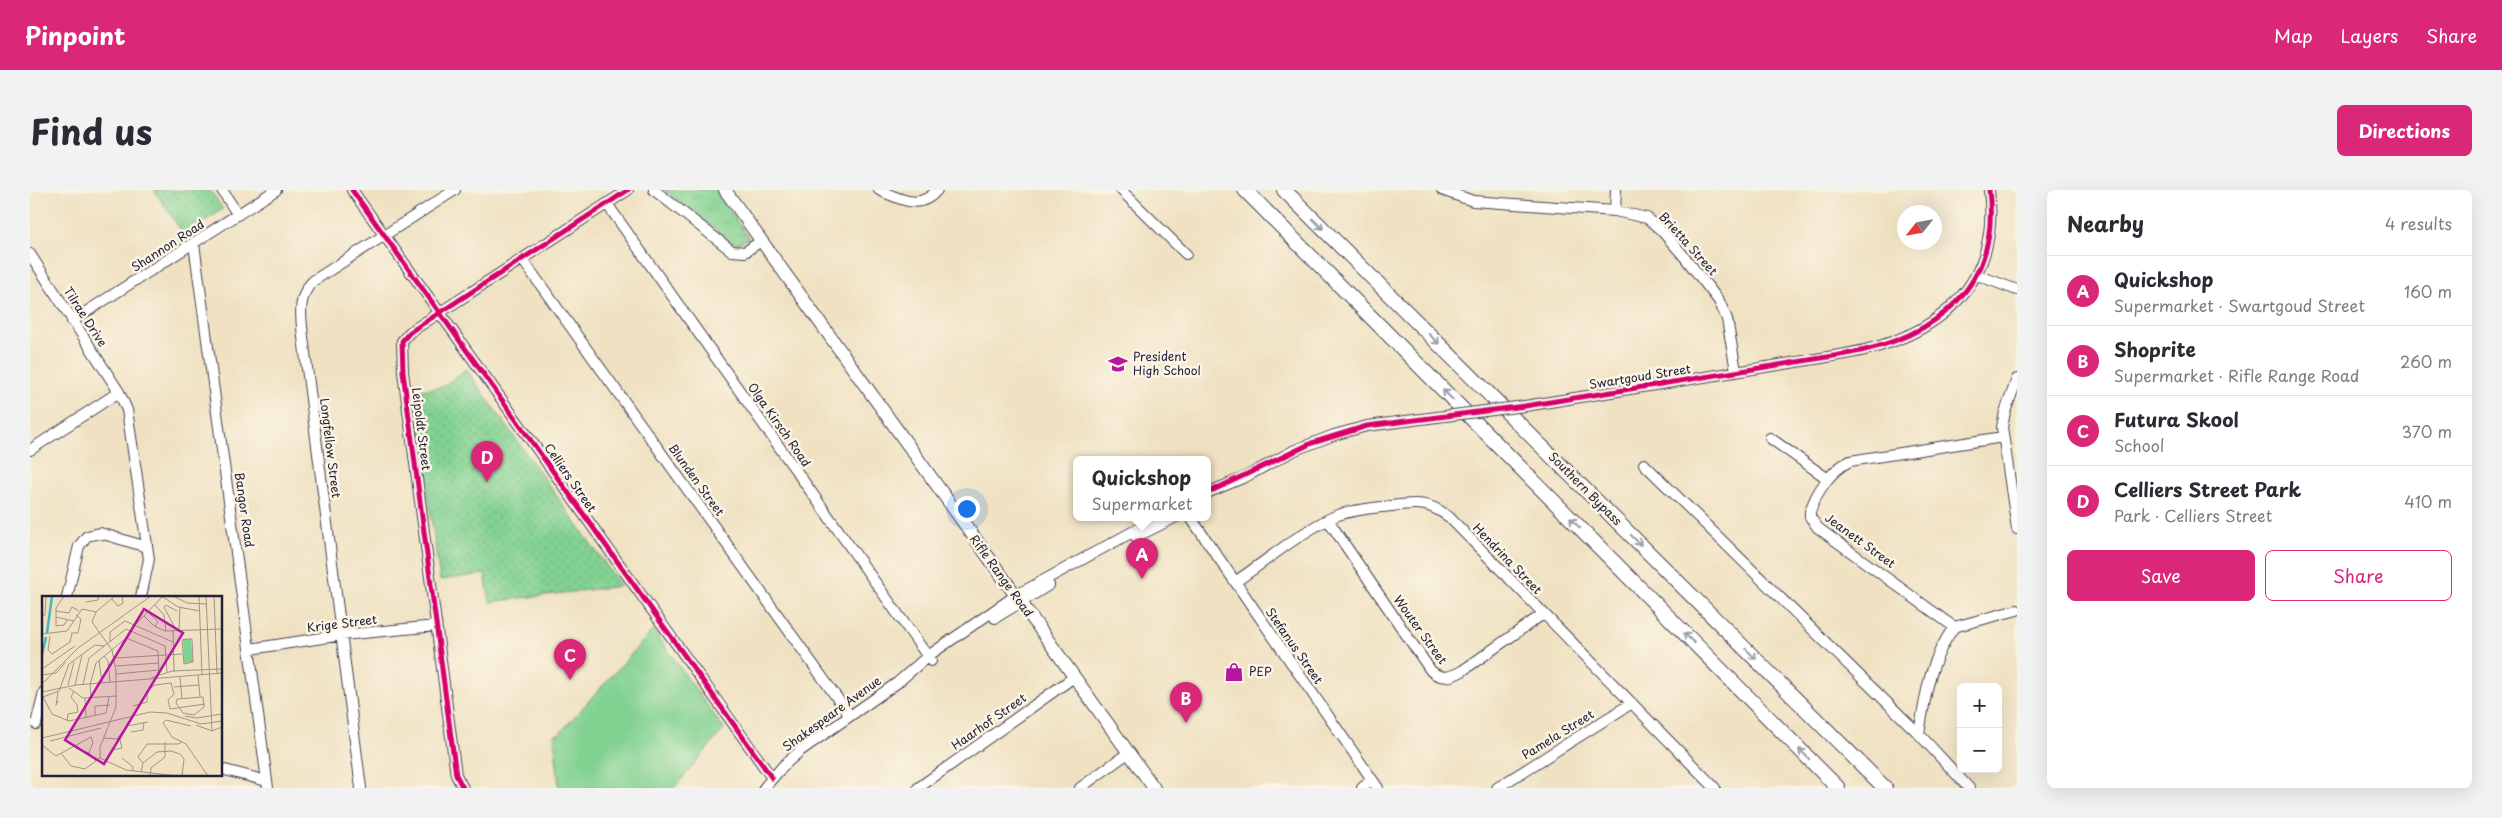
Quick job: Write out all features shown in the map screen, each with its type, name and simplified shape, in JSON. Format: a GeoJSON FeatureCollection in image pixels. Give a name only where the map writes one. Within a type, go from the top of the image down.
{"type":"FeatureCollection","features":[{"type":"Feature","properties":{"kind":"highway"},"geometry":{"type":"LineString","coordinates":[[1245,190],[1838,788]]}},
{"type":"Feature","properties":{"kind":"highway","name":"Southern Bypass"},"geometry":{"type":"LineString","coordinates":[[1284,190],[1885,788]]}},
{"type":"Feature","properties":{"kind":"main road","name":"Rifle Range Road"},"geometry":{"type":"LineString","coordinates":[[725,190],[1154,788]]}},
{"type":"Feature","properties":{"kind":"street"},"geometry":{"type":"LineString","coordinates":[[222,190],[238,215]]}},
{"type":"Feature","properties":{"kind":"street","name":"Shannon Road"},"geometry":{"type":"LineString","coordinates":[[72,321],[276,190]]}},
{"type":"Feature","properties":{"kind":"street","name":"Celliers Street"},"geometry":{"type":"LineString","coordinates":[[352,190],[383,237],[440,313],[772,778]]}},
{"type":"Feature","properties":{"kind":"street","name":"Longfellow Street"},"geometry":{"type":"LineString","coordinates":[[361,788],[300,308],[303,294],[313,281],[455,190]]}},
{"type":"Feature","properties":{"kind":"street","name":"Leipoldt Street"},"geometry":{"type":"LineString","coordinates":[[463,788],[456,775],[401,354],[405,336],[628,190]]}},
{"type":"Feature","properties":{"kind":"street"},"geometry":{"type":"LineString","coordinates":[[654,190],[732,251],[745,252],[761,240]]}},
{"type":"Feature","properties":{"kind":"street"},"geometry":{"type":"LineString","coordinates":[[879,190],[900,200],[915,203],[926,200],[937,190]]}},
{"type":"Feature","properties":{"kind":"street"},"geometry":{"type":"LineString","coordinates":[[1121,190],[1186,254]]}},
{"type":"Feature","properties":{"kind":"street","name":"Brietta Street"},"geometry":{"type":"LineString","coordinates":[[1442,190],[1458,198],[1478,202],[1615,211],[1642,215],[1654,222],[1710,288],[1724,310],[1736,371]]}},
{"type":"Feature","properties":{"kind":"street"},"geometry":{"type":"LineString","coordinates":[[1615,211],[1616,190]]}},
{"type":"Feature","properties":{"kind":"street","name":"Swartgoud Street"},"geometry":{"type":"LineString","coordinates":[[1211,491],[1245,477],[1295,450],[1334,435],[1368,426],[1525,406],[1864,350],[1903,338],[1923,328],[1950,309],[1968,290],[1977,275],[1991,224],[1989,190]]}},
{"type":"Feature","properties":{"kind":"street","name":"Olga Kirsch Road"},"geometry":{"type":"LineString","coordinates":[[607,204],[930,658]]}},
{"type":"Feature","properties":{"kind":"street","name":"Bangor Road"},"geometry":{"type":"LineString","coordinates":[[194,244],[267,784]]}},
{"type":"Feature","properties":{"kind":"street","name":"Tilrae Drive"},"geometry":{"type":"LineString","coordinates":[[30,254],[119,392],[130,423],[149,564],[141,596]]}},
{"type":"Feature","properties":{"kind":"street","name":"Blunden Street"},"geometry":{"type":"LineString","coordinates":[[522,259],[850,716]]}},
{"type":"Feature","properties":{"kind":"street"},"geometry":{"type":"LineString","coordinates":[[1977,275],[2017,290]]}},
{"type":"Feature","properties":{"kind":"street"},"geometry":{"type":"LineString","coordinates":[[2017,381],[2003,418],[2003,437],[2017,528]]}},
{"type":"Feature","properties":{"kind":"street"},"geometry":{"type":"LineString","coordinates":[[30,450],[119,392]]}},
{"type":"Feature","properties":{"kind":"street","name":"Jeanett Street"},"geometry":{"type":"LineString","coordinates":[[1954,627],[1813,522],[1810,512],[1828,479],[1840,466],[1855,459],[2003,437]]}},
{"type":"Feature","properties":{"kind":"street"},"geometry":{"type":"LineString","coordinates":[[1770,438],[1828,479]]}},
{"type":"Feature","properties":{"kind":"street"},"geometry":{"type":"LineString","coordinates":[[1644,464],[1919,734],[1969,788]]}},
{"type":"Feature","properties":{"kind":"street","name":"Swartgoud Street"},"geometry":{"type":"LineString","coordinates":[[1211,498],[1234,486],[1245,477]]}},
{"type":"Feature","properties":{"kind":"street","name":"Hendrina Street"},"geometry":{"type":"LineString","coordinates":[[1235,582],[1328,520],[1361,510],[1399,505],[1431,505],[1449,517],[1715,788]]}},
{"type":"Feature","properties":{"kind":"street","name":"Wouter Street"},"geometry":{"type":"LineString","coordinates":[[1328,520],[1431,670],[1439,676],[1449,677],[1462,670],[1544,614]]}},
{"type":"Feature","properties":{"kind":"street"},"geometry":{"type":"LineString","coordinates":[[1017,599],[1153,521]]}},
{"type":"Feature","properties":{"kind":"street"},"geometry":{"type":"LineString","coordinates":[[1017,599],[1168,521]]}},
{"type":"Feature","properties":{"kind":"street","name":"Stefanus Street"},"geometry":{"type":"LineString","coordinates":[[1192,521],[1375,784]]}},
{"type":"Feature","properties":{"kind":"street"},"geometry":{"type":"LineString","coordinates":[[67,596],[79,546],[87,536],[100,533],[147,547]]}},
{"type":"Feature","properties":{"kind":"street","name":"Shakespeare Avenue"},"geometry":{"type":"LineString","coordinates":[[764,788],[789,760],[930,658],[1017,599]]}},
{"type":"Feature","properties":{"kind":"street"},"geometry":{"type":"LineString","coordinates":[[1919,734],[1932,670],[1941,645],[1954,627],[2017,610]]}},
{"type":"Feature","properties":{"kind":"street","name":"Krige Street"},"geometry":{"type":"LineString","coordinates":[[250,649],[342,635],[436,626]]}},
{"type":"Feature","properties":{"kind":"street","name":"Haarhof Street"},"geometry":{"type":"LineString","coordinates":[[918,788],[1074,677]]}},
{"type":"Feature","properties":{"kind":"street"},"geometry":{"type":"LineString","coordinates":[[37,724],[42,701]]}},
{"type":"Feature","properties":{"kind":"street","name":"Pamela Street"},"geometry":{"type":"LineString","coordinates":[[1497,788],[1632,703]]}},
{"type":"Feature","properties":{"kind":"street"},"geometry":{"type":"LineString","coordinates":[[1080,788],[1128,753]]}},
{"type":"Feature","properties":{"kind":"street"},"geometry":{"type":"LineString","coordinates":[[222,769],[267,784]]}},
{"type":"Feature","properties":{"kind":"street"},"geometry":{"type":"LineString","coordinates":[[1362,788],[1375,784]]}},
{"type":"Feature","properties":{"kind":"green space"},"geometry":{"type":"Polygon","coordinates":[[[154,190],[210,190],[223,209],[184,235],[154,190]]]}},
{"type":"Feature","properties":{"kind":"green space"},"geometry":{"type":"Polygon","coordinates":[[[664,190],[715,190],[749,238],[737,244],[732,242],[664,190]]]}},
{"type":"Feature","properties":{"kind":"green space"},"geometry":{"type":"Polygon","coordinates":[[[466,369],[621,586],[490,602],[485,574],[440,580],[413,391],[442,387],[466,369]]]}},
{"type":"Feature","properties":{"kind":"green space"},"geometry":{"type":"Polygon","coordinates":[[[653,630],[724,729],[674,788],[559,788],[554,735],[559,734],[653,630]]]}},
{"type":"Feature","properties":{"kind":"cycle path"},"geometry":{"type":"LineString","coordinates":[[352,190],[772,778]]}},
{"type":"Feature","properties":{"kind":"cycle path"},"geometry":{"type":"LineString","coordinates":[[463,788],[456,775],[403,372],[402,341],[410,332],[628,190]]}},
{"type":"Feature","properties":{"kind":"cycle path"},"geometry":{"type":"LineString","coordinates":[[1211,491],[1312,443],[1367,426],[1525,406],[1846,354],[1878,346],[1908,335],[1934,321],[1955,303],[1972,281],[1984,255],[1990,225],[1989,190]]}},
{"type":"Feature","properties":{"kind":"place","name":"President High School"},"geometry":{"type":"Point","coordinates":[1118,364]}},
{"type":"Feature","properties":{"kind":"place","name":"Celliers Street Park"},"geometry":{"type":"Point","coordinates":[487,482]}},
{"type":"Feature","properties":{"kind":"place","name":"Quickshop"},"geometry":{"type":"Point","coordinates":[1142,579]}},
{"type":"Feature","properties":{"kind":"place","name":"PEP"},"geometry":{"type":"Point","coordinates":[1234,672]}},
{"type":"Feature","properties":{"kind":"place","name":"Futura Skool"},"geometry":{"type":"Point","coordinates":[570,680]}},
{"type":"Feature","properties":{"kind":"place","name":"Shoprite"},"geometry":{"type":"Point","coordinates":[1186,723]}}]}
